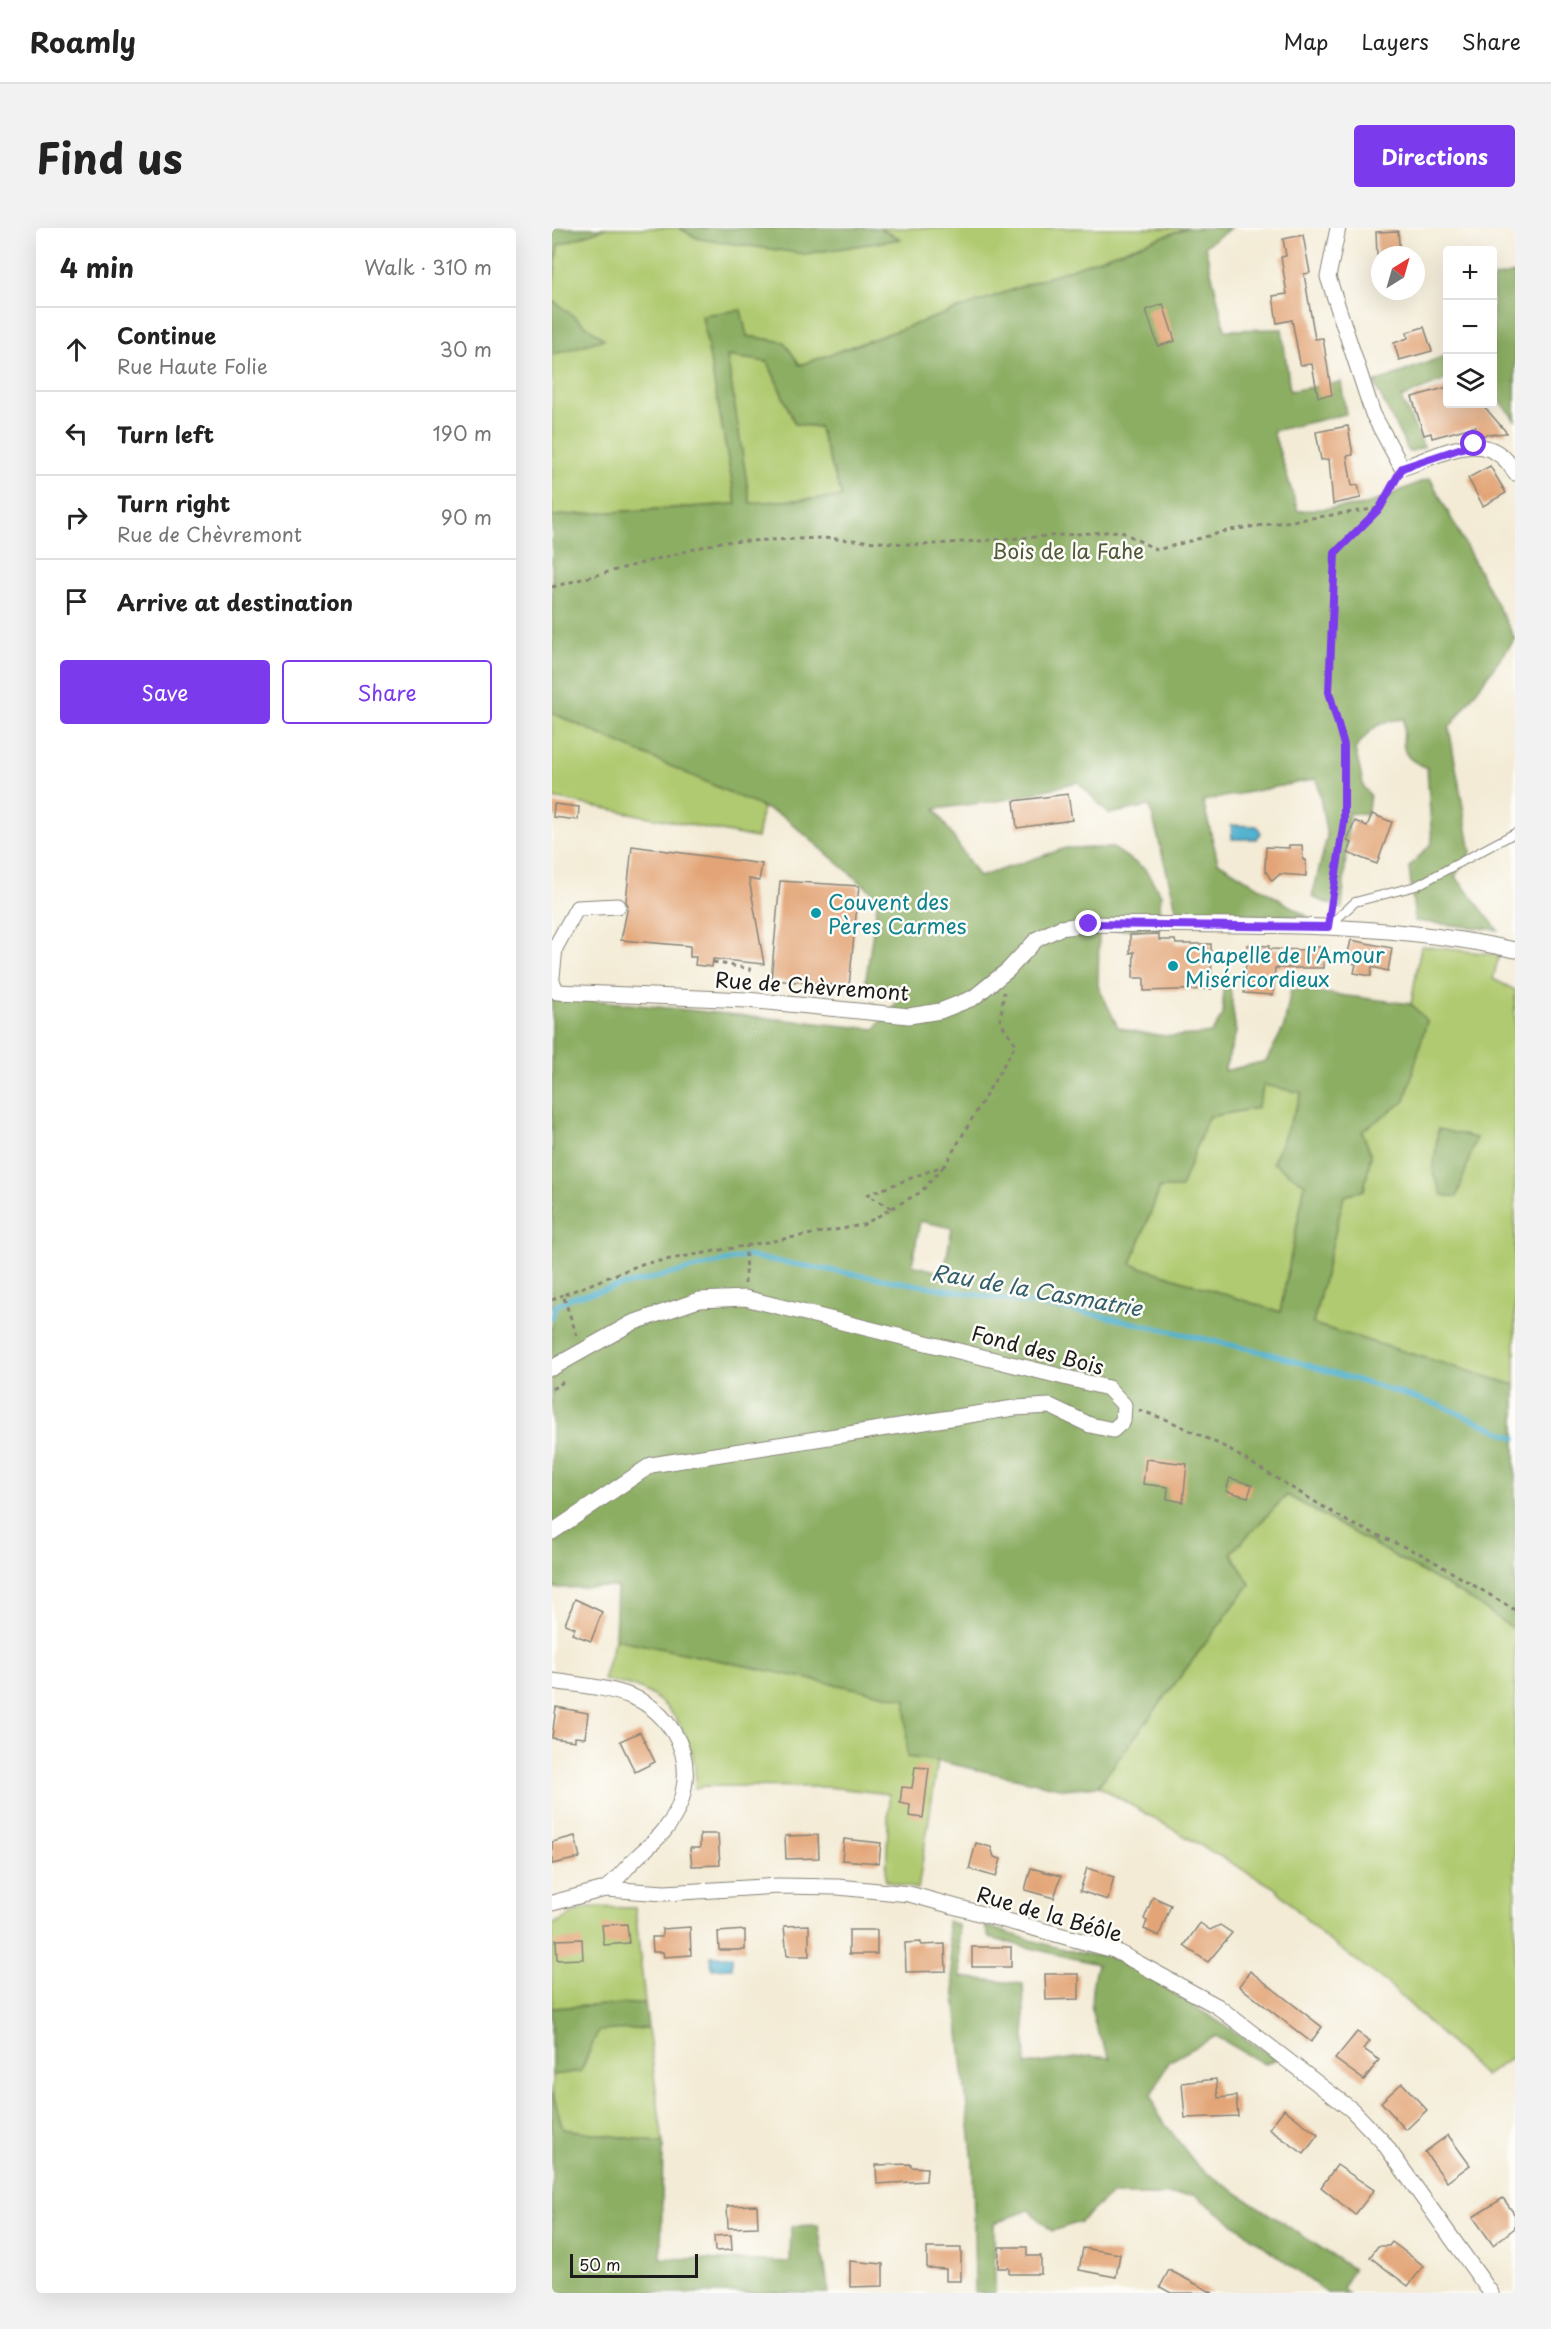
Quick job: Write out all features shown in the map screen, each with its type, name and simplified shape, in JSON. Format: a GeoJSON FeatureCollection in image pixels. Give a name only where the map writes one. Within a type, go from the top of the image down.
{"type":"FeatureCollection","features":[{"type":"Feature","properties":{"kind":"street"},"geometry":{"type":"LineString","coordinates":[[1338,228],[1328,277],[1373,414],[1402,468],[1474,444],[1493,448],[1515,473]]}},
{"type":"Feature","properties":{"kind":"street","name":"Rue de Chèvremont"},"geometry":{"type":"LineString","coordinates":[[618,906],[577,908],[555,948],[552,979],[557,992],[747,1000],[909,1016],[940,1011],[973,998],[1008,969],[1037,939],[1060,928],[1089,924],[1328,927],[1450,939],[1515,950]]}},
{"type":"Feature","properties":{"kind":"street","name":"Fond des Bois"},"geometry":{"type":"LineString","coordinates":[[552,1368],[632,1323],[699,1300],[745,1298],[1108,1388],[1124,1405]]}},
{"type":"Feature","properties":{"kind":"street"},"geometry":{"type":"LineString","coordinates":[[552,1532],[651,1465],[1014,1408],[1050,1406],[1089,1425],[1113,1430],[1123,1420],[1124,1405]]}},
{"type":"Feature","properties":{"kind":"street"},"geometry":{"type":"LineString","coordinates":[[552,1681],[599,1689],[640,1701],[658,1713],[670,1727],[683,1752],[686,1776],[675,1813],[664,1831],[629,1864],[617,1881],[605,1889]]}},
{"type":"Feature","properties":{"kind":"street","name":"Rue de la Béôle"},"geometry":{"type":"LineString","coordinates":[[554,1900],[605,1889],[665,1893],[778,1886],[838,1887],[909,1894],[1122,1954],[1217,2006],[1352,2110],[1383,2142],[1491,2293]]}},
{"type":"Feature","properties":{"kind":"lane"},"geometry":{"type":"LineString","coordinates":[[1328,927],[1355,902],[1416,886],[1515,833]]}},
{"type":"Feature","properties":{"kind":"path"},"geometry":{"type":"LineString","coordinates":[[1328,927],[1344,821],[1344,745],[1329,692],[1335,553],[1380,508],[1402,468]]}},
{"type":"Feature","properties":{"kind":"path"},"geometry":{"type":"LineString","coordinates":[[552,586],[721,542],[822,538],[921,545],[1120,531],[1157,550],[1230,530],[1380,508]]}},
{"type":"Feature","properties":{"kind":"path"},"geometry":{"type":"LineString","coordinates":[[713,962],[750,969]]}},
{"type":"Feature","properties":{"kind":"path"},"geometry":{"type":"LineString","coordinates":[[552,1300],[642,1264],[863,1225],[921,1192],[945,1165],[1016,1044],[1000,1022],[1008,969]]}},
{"type":"Feature","properties":{"kind":"path"},"geometry":{"type":"LineString","coordinates":[[892,1208],[867,1195],[945,1165]]}},
{"type":"Feature","properties":{"kind":"path"},"geometry":{"type":"LineString","coordinates":[[745,1298],[746,1246]]}},
{"type":"Feature","properties":{"kind":"path"},"geometry":{"type":"LineString","coordinates":[[563,1296],[566,1305]]}},
{"type":"Feature","properties":{"kind":"path"},"geometry":{"type":"LineString","coordinates":[[1124,1405],[1170,1421],[1223,1446],[1341,1518],[1423,1555],[1515,1610]]}},
{"type":"Feature","properties":{"kind":"green space"},"geometry":{"type":"Polygon","coordinates":[[[552,228],[606,228],[558,245],[552,281],[552,228]]]}},
{"type":"Feature","properties":{"kind":"green space"},"geometry":{"type":"Polygon","coordinates":[[[606,228],[679,228],[699,239],[899,238],[879,228],[1187,228],[800,365],[784,342],[747,336],[702,315],[736,504],[552,516],[552,355],[603,339],[552,300],[558,245],[606,228]]]}},
{"type":"Feature","properties":{"kind":"green space"},"geometry":{"type":"Polygon","coordinates":[[[679,228],[879,228],[901,239],[805,254],[699,239],[679,228]]]}},
{"type":"Feature","properties":{"kind":"green space","name":"Bois de la Fahe"},"geometry":{"type":"Polygon","coordinates":[[[1187,228],[1231,228],[1205,246],[1225,330],[1282,329],[1290,391],[1341,382],[1346,414],[1273,431],[1298,511],[1366,505],[1430,478],[1515,639],[1449,728],[1471,852],[1455,876],[1498,930],[1415,921],[1409,867],[1432,843],[1427,768],[1417,764],[1404,750],[1404,719],[1375,727],[1355,749],[1364,788],[1370,795],[1367,815],[1349,813],[1342,909],[1312,897],[1327,837],[1317,779],[1203,801],[1218,862],[1308,917],[1177,912],[1150,806],[1109,814],[1078,782],[1004,800],[935,809],[979,877],[1066,848],[1113,848],[1145,869],[1161,895],[1158,928],[1099,931],[1098,986],[1118,1027],[1164,1036],[1211,1033],[1223,1015],[1223,977],[1228,972],[1236,1033],[1224,1071],[1266,1061],[1284,1027],[1291,989],[1411,1004],[1427,1021],[1405,1101],[1362,1131],[1371,1155],[1364,1190],[1344,1196],[1313,1324],[1515,1385],[1515,1630],[1470,1599],[1287,1495],[1231,1553],[1250,1584],[1098,1786],[1064,1789],[938,1761],[907,1757],[906,1699],[615,1639],[617,1587],[552,1588],[552,996],[875,1029],[904,994],[864,992],[878,897],[784,817],[552,713],[552,516],[736,504],[702,315],[741,310],[747,336],[784,342],[800,365],[1187,228]],[[727,356],[750,503],[842,497],[819,427],[795,424],[768,362],[727,356]],[[1264,1085],[1257,1108],[1208,1117],[1181,1188],[1160,1188],[1131,1264],[1280,1312],[1305,1184],[1273,1163],[1302,1093],[1264,1085]],[[920,1221],[912,1265],[944,1273],[952,1228],[920,1221]]]}},
{"type":"Feature","properties":{"kind":"green space"},"geometry":{"type":"Polygon","coordinates":[[[1515,273],[1515,420],[1497,397],[1497,277],[1515,273]]]}},
{"type":"Feature","properties":{"kind":"green space"},"geometry":{"type":"Polygon","coordinates":[[[552,300],[604,339],[552,355],[552,300]]]}},
{"type":"Feature","properties":{"kind":"green space"},"geometry":{"type":"Polygon","coordinates":[[[727,356],[768,362],[795,424],[819,427],[842,497],[750,503],[727,356]]]}},
{"type":"Feature","properties":{"kind":"green space"},"geometry":{"type":"Polygon","coordinates":[[[1443,357],[1443,381],[1401,398],[1424,447],[1409,452],[1374,383],[1443,357]]]}},
{"type":"Feature","properties":{"kind":"green space"},"geometry":{"type":"Polygon","coordinates":[[[552,713],[763,807],[757,838],[552,798],[552,713]]]}},
{"type":"Feature","properties":{"kind":"green space"},"geometry":{"type":"Polygon","coordinates":[[[1421,946],[1499,955],[1493,979],[1515,990],[1515,1385],[1313,1324],[1344,1196],[1364,1190],[1371,1155],[1362,1131],[1427,1021],[1411,1004],[1421,946]],[[1438,1129],[1457,1196],[1475,1138],[1438,1129]]]}},
{"type":"Feature","properties":{"kind":"green space"},"geometry":{"type":"Polygon","coordinates":[[[1264,1085],[1303,1093],[1273,1162],[1305,1184],[1280,1313],[1131,1264],[1160,1188],[1181,1187],[1208,1117],[1257,1108],[1264,1085]]]}},
{"type":"Feature","properties":{"kind":"green space"},"geometry":{"type":"Polygon","coordinates":[[[1438,1129],[1476,1138],[1457,1197],[1442,1195],[1433,1173],[1438,1129]]]}},
{"type":"Feature","properties":{"kind":"green space"},"geometry":{"type":"Polygon","coordinates":[[[1287,1495],[1470,1599],[1515,1630],[1515,2055],[1485,2076],[1386,1982],[1324,1937],[1275,1888],[1098,1786],[1250,1584],[1231,1553],[1287,1495]]]}},
{"type":"Feature","properties":{"kind":"green space"},"geometry":{"type":"Polygon","coordinates":[[[615,1639],[907,1699],[907,1757],[938,1761],[918,1889],[886,1881],[889,1794],[828,1787],[704,1786],[695,1788],[693,1757],[682,1727],[673,1714],[662,1703],[635,1687],[603,1680],[615,1639]]]}},
{"type":"Feature","properties":{"kind":"green space"},"geometry":{"type":"Polygon","coordinates":[[[586,1907],[635,1908],[645,2003],[552,2008],[552,1925],[586,1907]]]}},
{"type":"Feature","properties":{"kind":"green space"},"geometry":{"type":"Polygon","coordinates":[[[947,1921],[958,1925],[961,1977],[1023,1984],[1026,2065],[1090,2056],[1110,2058],[1098,2033],[1092,2013],[1092,1991],[1097,1964],[989,1938],[985,1926],[1066,1950],[1097,1955],[1105,1954],[1125,1962],[1277,2059],[1264,2064],[1216,2036],[1168,2062],[1152,2095],[1158,2115],[1199,2168],[1353,2269],[1342,2288],[1348,2293],[1327,2293],[1195,2195],[1110,2195],[1080,2222],[1052,2231],[1029,2210],[994,2223],[995,2293],[975,2293],[973,2163],[947,1921]]]}},
{"type":"Feature","properties":{"kind":"green space"},"geometry":{"type":"Polygon","coordinates":[[[645,2003],[648,2028],[598,2031],[581,2071],[552,2075],[552,2008],[645,2003]]]}},
{"type":"Feature","properties":{"kind":"green space"},"geometry":{"type":"Polygon","coordinates":[[[648,2028],[663,2143],[563,2129],[552,2091],[552,2075],[581,2071],[598,2030],[648,2028]]]}},
{"type":"Feature","properties":{"kind":"green space"},"geometry":{"type":"Polygon","coordinates":[[[552,2091],[563,2129],[663,2143],[661,2258],[790,2262],[791,2226],[818,2225],[829,2293],[552,2293],[552,2091]]]}},
{"type":"Feature","properties":{"kind":"water"},"geometry":{"type":"Polygon","coordinates":[[[1231,825],[1257,826],[1261,833],[1256,839],[1232,839],[1231,825]]]}},
{"type":"Feature","properties":{"kind":"water"},"geometry":{"type":"Polygon","coordinates":[[[711,1956],[732,1956],[732,1968],[712,1969],[711,1956]]]}},
{"type":"Feature","properties":{"kind":"building"},"geometry":{"type":"Polygon","coordinates":[[[1398,231],[1399,246],[1377,246],[1376,232],[1398,231]]]}},
{"type":"Feature","properties":{"kind":"building"},"geometry":{"type":"Polygon","coordinates":[[[1303,235],[1310,273],[1304,274],[1315,339],[1323,338],[1332,395],[1318,397],[1312,364],[1301,365],[1292,320],[1277,323],[1273,296],[1287,294],[1281,257],[1286,256],[1283,239],[1303,235]]]}},
{"type":"Feature","properties":{"kind":"building"},"geometry":{"type":"Polygon","coordinates":[[[1163,304],[1175,341],[1158,346],[1146,310],[1163,304]]]}},
{"type":"Feature","properties":{"kind":"building"},"geometry":{"type":"Polygon","coordinates":[[[1424,327],[1432,351],[1399,360],[1394,343],[1408,338],[1407,332],[1424,327]]]}},
{"type":"Feature","properties":{"kind":"building"},"geometry":{"type":"Polygon","coordinates":[[[1443,388],[1443,408],[1485,408],[1507,433],[1477,436],[1476,426],[1432,438],[1431,433],[1424,435],[1412,397],[1443,388]]]}},
{"type":"Feature","properties":{"kind":"building"},"geometry":{"type":"Polygon","coordinates":[[[1348,426],[1353,455],[1347,456],[1352,486],[1358,485],[1361,498],[1333,504],[1329,459],[1321,460],[1316,432],[1348,426]]]}},
{"type":"Feature","properties":{"kind":"building"},"geometry":{"type":"Polygon","coordinates":[[[1490,466],[1506,493],[1483,506],[1468,478],[1490,466]]]}},
{"type":"Feature","properties":{"kind":"building"},"geometry":{"type":"Polygon","coordinates":[[[1068,794],[1072,820],[1017,828],[1014,801],[1068,794]]]}},
{"type":"Feature","properties":{"kind":"building"},"geometry":{"type":"Polygon","coordinates":[[[554,804],[579,807],[578,820],[553,817],[554,804]]]}},
{"type":"Feature","properties":{"kind":"building"},"geometry":{"type":"Polygon","coordinates":[[[1372,814],[1392,822],[1377,864],[1348,853],[1352,843],[1347,841],[1355,821],[1367,826],[1372,814]]]}},
{"type":"Feature","properties":{"kind":"building"},"geometry":{"type":"Polygon","coordinates":[[[1289,845],[1302,845],[1303,860],[1306,860],[1306,876],[1280,874],[1272,881],[1265,870],[1266,847],[1289,848],[1289,845]]]}},
{"type":"Feature","properties":{"kind":"building"},"geometry":{"type":"Polygon","coordinates":[[[632,846],[762,864],[759,881],[749,879],[764,964],[713,959],[712,967],[695,965],[696,957],[690,957],[690,946],[621,940],[628,906],[626,901],[632,846]]]}},
{"type":"Feature","properties":{"kind":"building","name":"Couvent des Pères Carmes"},"geometry":{"type":"Polygon","coordinates":[[[780,881],[859,886],[849,986],[771,980],[780,881]]]}},
{"type":"Feature","properties":{"kind":"building","name":"Chapelle de l'Amour Miséricordieux"},"geometry":{"type":"Polygon","coordinates":[[[1159,934],[1159,940],[1175,940],[1176,944],[1211,944],[1212,989],[1144,991],[1144,978],[1133,978],[1134,952],[1130,953],[1130,935],[1159,934]]]}},
{"type":"Feature","properties":{"kind":"building"},"geometry":{"type":"Polygon","coordinates":[[[1351,940],[1392,948],[1388,971],[1372,967],[1371,976],[1354,973],[1356,964],[1346,962],[1351,940]]]}},
{"type":"Feature","properties":{"kind":"building"},"geometry":{"type":"Polygon","coordinates":[[[1247,945],[1269,946],[1269,949],[1308,950],[1308,947],[1324,947],[1324,968],[1275,968],[1273,995],[1244,993],[1247,945]]]}},
{"type":"Feature","properties":{"kind":"building"},"geometry":{"type":"Polygon","coordinates":[[[1146,1459],[1187,1464],[1183,1502],[1167,1499],[1168,1487],[1143,1484],[1146,1459]]]}},
{"type":"Feature","properties":{"kind":"building"},"geometry":{"type":"Polygon","coordinates":[[[1230,1478],[1252,1485],[1248,1497],[1226,1491],[1230,1478]]]}},
{"type":"Feature","properties":{"kind":"building"},"geometry":{"type":"Polygon","coordinates":[[[575,1599],[602,1612],[591,1641],[572,1634],[575,1628],[565,1624],[575,1599]]]}},
{"type":"Feature","properties":{"kind":"building"},"geometry":{"type":"Polygon","coordinates":[[[556,1707],[588,1713],[585,1738],[575,1737],[575,1741],[552,1738],[556,1707]]]}},
{"type":"Feature","properties":{"kind":"building"},"geometry":{"type":"Polygon","coordinates":[[[640,1732],[655,1762],[635,1772],[620,1741],[640,1732]]]}},
{"type":"Feature","properties":{"kind":"building"},"geometry":{"type":"Polygon","coordinates":[[[915,1767],[929,1768],[923,1818],[909,1816],[910,1805],[900,1803],[902,1787],[912,1788],[915,1767]]]}},
{"type":"Feature","properties":{"kind":"building"},"geometry":{"type":"Polygon","coordinates":[[[700,1834],[718,1834],[720,1865],[692,1866],[690,1848],[700,1848],[700,1834]]]}},
{"type":"Feature","properties":{"kind":"building"},"geometry":{"type":"Polygon","coordinates":[[[818,1835],[819,1858],[786,1859],[785,1836],[818,1835]]]}},
{"type":"Feature","properties":{"kind":"building"},"geometry":{"type":"Polygon","coordinates":[[[575,1836],[580,1858],[552,1864],[552,1842],[575,1836]]]}},
{"type":"Feature","properties":{"kind":"building"},"geometry":{"type":"Polygon","coordinates":[[[844,1839],[881,1843],[879,1863],[842,1860],[844,1839]]]}},
{"type":"Feature","properties":{"kind":"building"},"geometry":{"type":"Polygon","coordinates":[[[976,1843],[991,1847],[994,1857],[1001,1859],[996,1877],[969,1869],[976,1843]]]}},
{"type":"Feature","properties":{"kind":"building"},"geometry":{"type":"Polygon","coordinates":[[[1031,1868],[1061,1876],[1054,1898],[1025,1890],[1031,1868]]]}},
{"type":"Feature","properties":{"kind":"building"},"geometry":{"type":"Polygon","coordinates":[[[1087,1868],[1114,1877],[1108,1900],[1080,1891],[1087,1868]]]}},
{"type":"Feature","properties":{"kind":"building"},"geometry":{"type":"Polygon","coordinates":[[[1153,1897],[1171,1905],[1159,1936],[1144,1929],[1147,1921],[1144,1919],[1153,1897]]]}},
{"type":"Feature","properties":{"kind":"building"},"geometry":{"type":"Polygon","coordinates":[[[1200,1923],[1210,1930],[1220,1925],[1232,1933],[1208,1962],[1184,1946],[1200,1923]]]}},
{"type":"Feature","properties":{"kind":"building"},"geometry":{"type":"Polygon","coordinates":[[[627,1924],[629,1943],[604,1945],[602,1925],[627,1924]]]}},
{"type":"Feature","properties":{"kind":"building"},"geometry":{"type":"Polygon","coordinates":[[[809,1925],[809,1956],[787,1956],[784,1926],[809,1925]]]}},
{"type":"Feature","properties":{"kind":"building"},"geometry":{"type":"Polygon","coordinates":[[[690,1927],[691,1955],[664,1957],[663,1952],[653,1952],[652,1937],[662,1937],[662,1929],[690,1927]]]}},
{"type":"Feature","properties":{"kind":"building"},"geometry":{"type":"Polygon","coordinates":[[[745,1930],[745,1950],[719,1950],[718,1932],[745,1930]]]}},
{"type":"Feature","properties":{"kind":"building"},"geometry":{"type":"Polygon","coordinates":[[[849,1930],[877,1930],[877,1954],[849,1954],[849,1930]]]}},
{"type":"Feature","properties":{"kind":"building"},"geometry":{"type":"Polygon","coordinates":[[[582,1939],[583,1959],[557,1960],[556,1940],[582,1939]]]}},
{"type":"Feature","properties":{"kind":"building"},"geometry":{"type":"Polygon","coordinates":[[[921,1942],[921,1945],[945,1944],[946,1971],[906,1972],[905,1943],[921,1942]]]}},
{"type":"Feature","properties":{"kind":"building"},"geometry":{"type":"Polygon","coordinates":[[[972,1947],[1011,1947],[1011,1967],[972,1967],[972,1947]]]}},
{"type":"Feature","properties":{"kind":"building"},"geometry":{"type":"Polygon","coordinates":[[[1250,1971],[1322,2027],[1311,2042],[1239,1986],[1250,1971]]]}},
{"type":"Feature","properties":{"kind":"building"},"geometry":{"type":"Polygon","coordinates":[[[1045,1974],[1079,1974],[1079,1999],[1046,2000],[1045,1974]]]}},
{"type":"Feature","properties":{"kind":"building"},"geometry":{"type":"Polygon","coordinates":[[[1357,2032],[1370,2041],[1364,2049],[1379,2060],[1364,2080],[1335,2059],[1357,2032]]]}},
{"type":"Feature","properties":{"kind":"building"},"geometry":{"type":"Polygon","coordinates":[[[1216,2079],[1218,2098],[1236,2096],[1238,2116],[1185,2118],[1182,2083],[1216,2079]]]}},
{"type":"Feature","properties":{"kind":"building"},"geometry":{"type":"Polygon","coordinates":[[[1402,2083],[1427,2110],[1406,2130],[1381,2102],[1402,2083]]]}},
{"type":"Feature","properties":{"kind":"building"},"geometry":{"type":"Polygon","coordinates":[[[1284,2109],[1318,2135],[1304,2154],[1269,2129],[1284,2109]]]}},
{"type":"Feature","properties":{"kind":"building"},"geometry":{"type":"Polygon","coordinates":[[[1448,2135],[1470,2165],[1447,2182],[1425,2152],[1448,2135]]]}},
{"type":"Feature","properties":{"kind":"building"},"geometry":{"type":"Polygon","coordinates":[[[911,2164],[911,2167],[927,2168],[926,2181],[877,2184],[876,2165],[911,2164]]]}},
{"type":"Feature","properties":{"kind":"building"},"geometry":{"type":"Polygon","coordinates":[[[1337,2165],[1374,2190],[1355,2215],[1321,2187],[1337,2165]]]}},
{"type":"Feature","properties":{"kind":"building"},"geometry":{"type":"Polygon","coordinates":[[[1503,2198],[1515,2215],[1515,2228],[1493,2245],[1473,2217],[1503,2198]]]}},
{"type":"Feature","properties":{"kind":"building"},"geometry":{"type":"Polygon","coordinates":[[[757,2205],[758,2227],[728,2228],[727,2206],[757,2205]]]}},
{"type":"Feature","properties":{"kind":"building"},"geometry":{"type":"Polygon","coordinates":[[[731,2235],[732,2250],[715,2251],[714,2236],[731,2235]]]}},
{"type":"Feature","properties":{"kind":"building"},"geometry":{"type":"Polygon","coordinates":[[[1392,2242],[1424,2266],[1408,2286],[1370,2257],[1378,2246],[1389,2246],[1392,2242]]]}},
{"type":"Feature","properties":{"kind":"building"},"geometry":{"type":"Polygon","coordinates":[[[999,2247],[1027,2247],[1027,2256],[1041,2256],[1041,2274],[1009,2274],[1009,2268],[998,2268],[999,2247]]]}},
{"type":"Feature","properties":{"kind":"building"},"geometry":{"type":"Polygon","coordinates":[[[927,2248],[961,2248],[961,2281],[946,2281],[946,2269],[927,2268],[927,2248]]]}},
{"type":"Feature","properties":{"kind":"building"},"geometry":{"type":"Polygon","coordinates":[[[1083,2248],[1120,2254],[1116,2277],[1079,2270],[1083,2248]]]}},
{"type":"Feature","properties":{"kind":"building"},"geometry":{"type":"Polygon","coordinates":[[[850,2261],[883,2264],[883,2286],[850,2287],[850,2261]]]}},
{"type":"Feature","properties":{"kind":"building"},"geometry":{"type":"Polygon","coordinates":[[[1169,2270],[1213,2293],[1171,2293],[1160,2287],[1169,2270]]]}},
{"type":"Feature","properties":{"kind":"waterway","name":"Rau de la Casmatrie"},"geometry":{"type":"LineString","coordinates":[[552,1317],[556,1306],[570,1298],[746,1256],[1103,1316],[1271,1354],[1442,1406],[1515,1438]]}},
{"type":"Feature","properties":{"kind":"place","name":"Couvent des Pères Carmes"},"geometry":{"type":"Point","coordinates":[816,913]}},
{"type":"Feature","properties":{"kind":"place","name":"Chapelle de l'Amour Miséricordieux"},"geometry":{"type":"Point","coordinates":[1173,966]}},
{"type":"Feature","properties":{"kind":"route"},"geometry":{"type":"LineString","coordinates":[[1089,924],[1328,927],[1344,821],[1344,745],[1329,692],[1335,553],[1380,508],[1402,468],[1474,444]]}}]}
